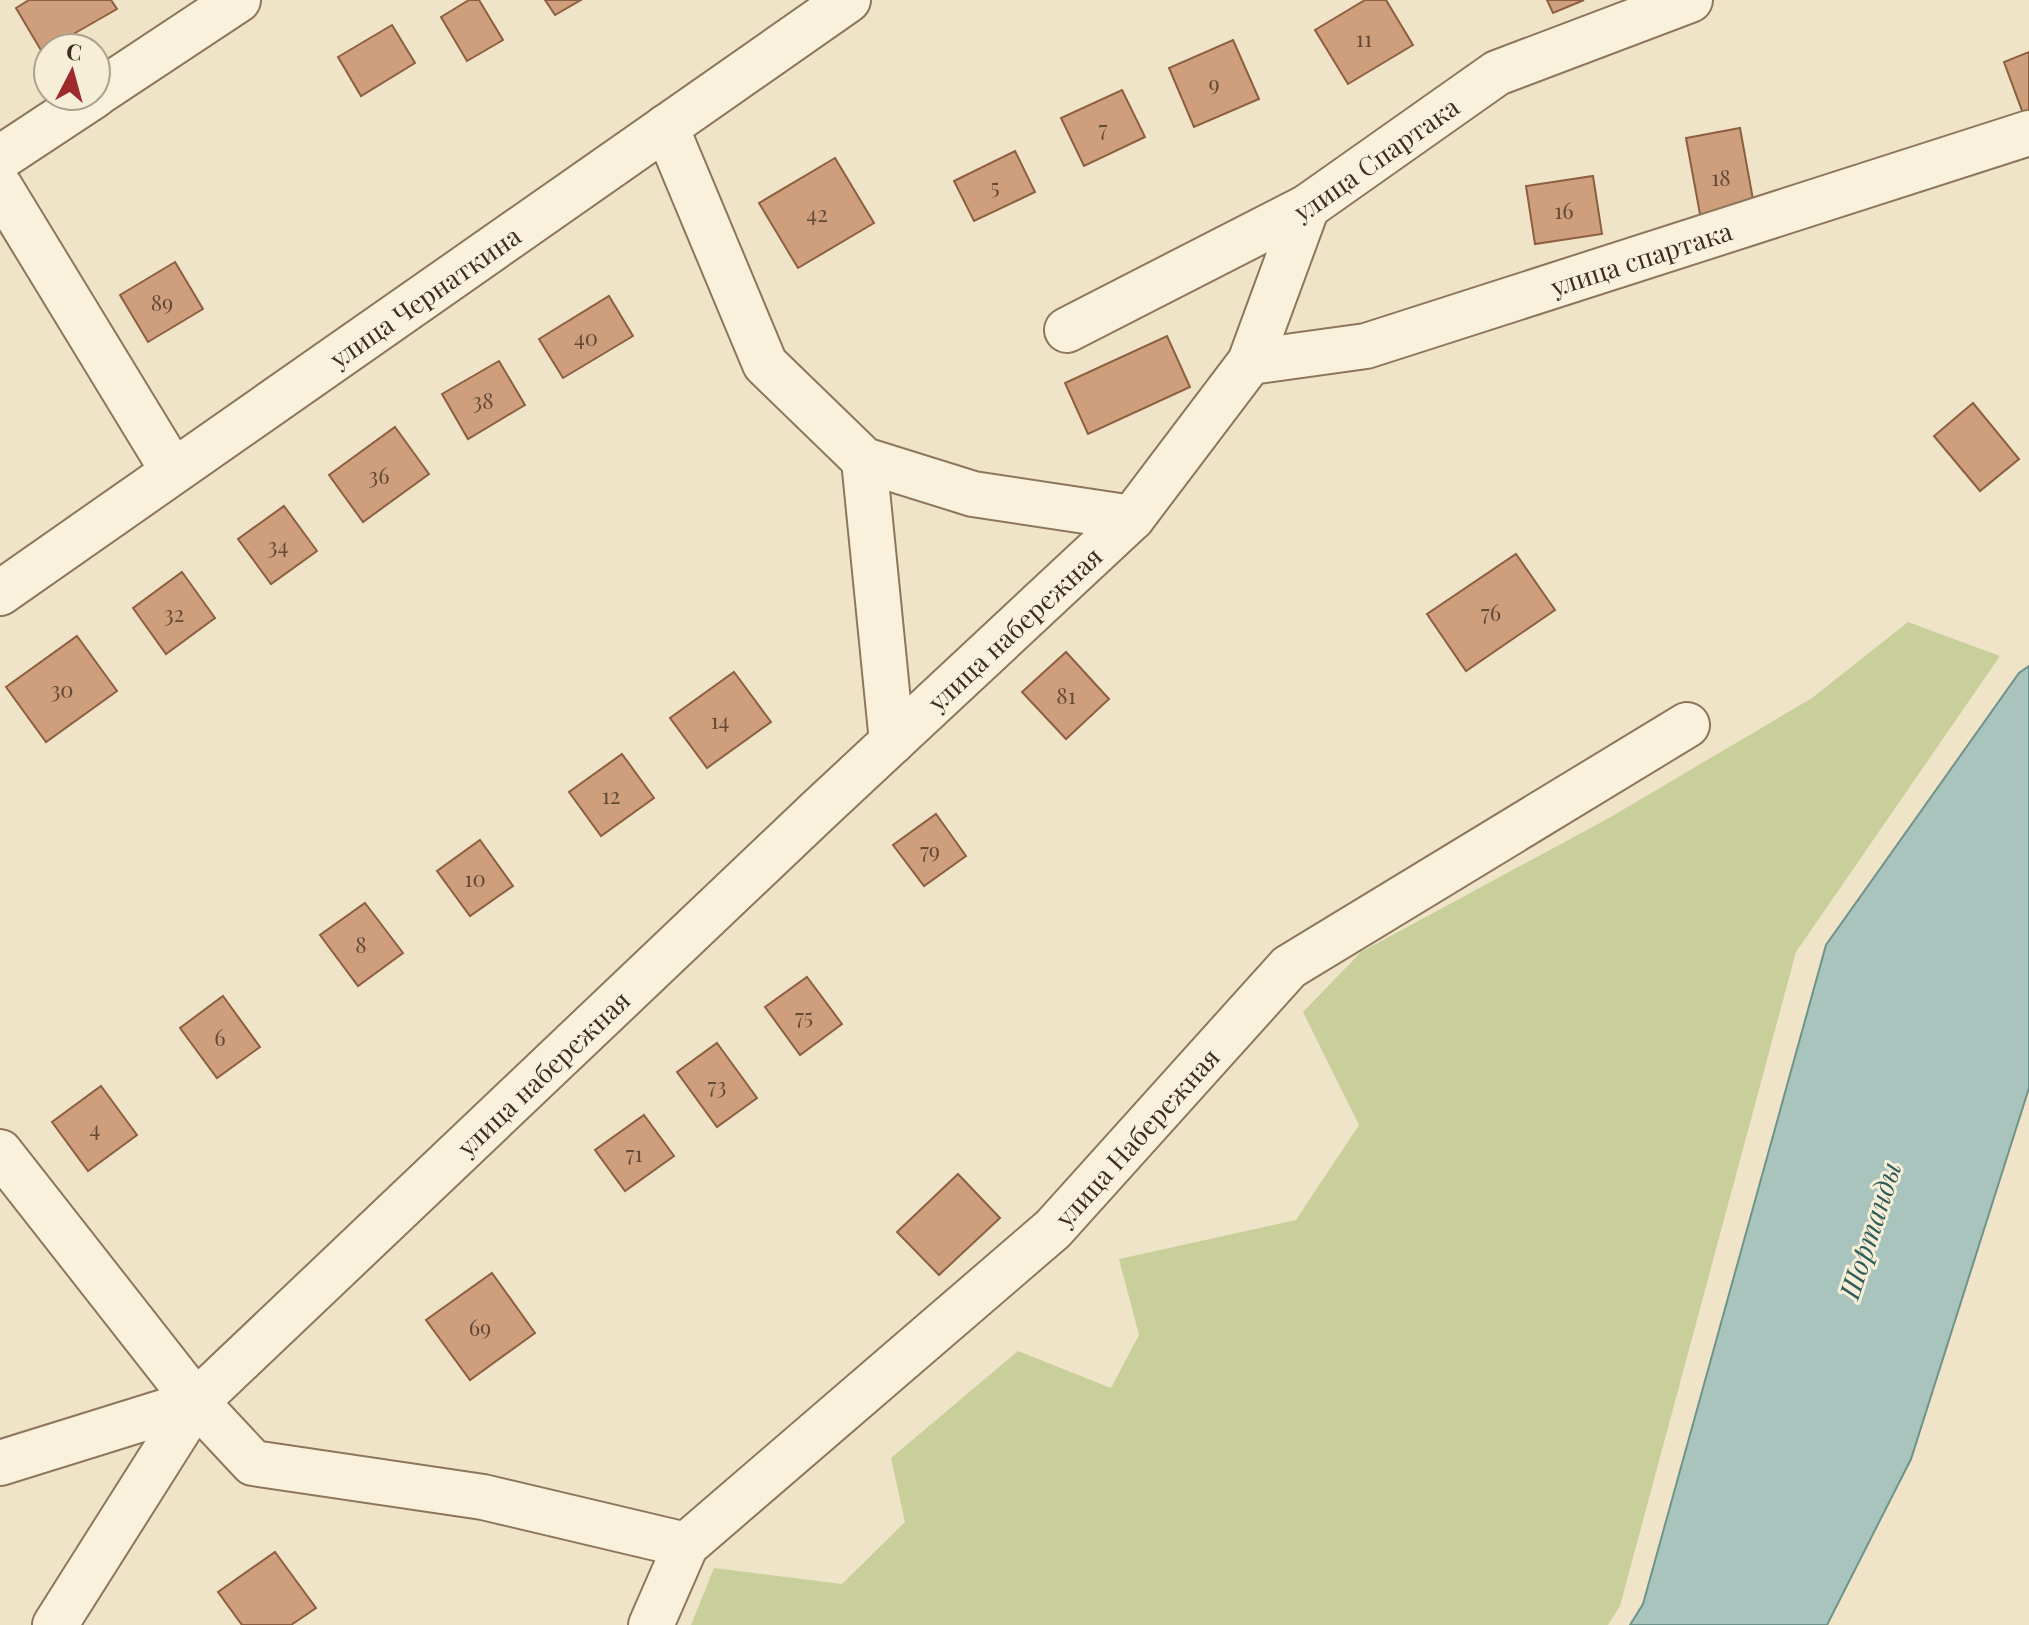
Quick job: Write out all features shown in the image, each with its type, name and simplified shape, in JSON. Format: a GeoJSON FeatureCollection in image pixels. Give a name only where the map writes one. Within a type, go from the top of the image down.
{"type":"FeatureCollection","features":[{"type":"Feature","properties":{"kind":"street"},"geometry":{"type":"LineString","coordinates":[[112,84],[238,0]]}},
{"type":"Feature","properties":{"kind":"street","name":"улица Чернаткина"},"geometry":{"type":"LineString","coordinates":[[0,593],[848,0]]}},
{"type":"Feature","properties":{"kind":"street","name":"улица Спартака"},"geometry":{"type":"LineString","coordinates":[[1067,330],[1307,207],[1497,73],[1690,0]]}},
{"type":"Feature","properties":{"kind":"street"},"geometry":{"type":"LineString","coordinates":[[0,158],[69,112]]}},
{"type":"Feature","properties":{"kind":"street"},"geometry":{"type":"LineString","coordinates":[[666,127],[765,364],[864,460],[973,494],[1132,518]]}},
{"type":"Feature","properties":{"kind":"street","name":"улица спартака"},"geometry":{"type":"LineString","coordinates":[[1250,362],[1366,346],[2029,133]]}},
{"type":"Feature","properties":{"kind":"street"},"geometry":{"type":"LineString","coordinates":[[0,187],[173,471]]}},
{"type":"Feature","properties":{"kind":"street","name":"улица набережная"},"geometry":{"type":"LineString","coordinates":[[196,1402],[1132,518],[1250,362],[1307,207]]}},
{"type":"Feature","properties":{"kind":"street"},"geometry":{"type":"LineString","coordinates":[[864,460],[892,742]]}},
{"type":"Feature","properties":{"kind":"street","name":"улица Набережная"},"geometry":{"type":"LineString","coordinates":[[651,1625],[686,1545],[1053,1229],[1289,967],[1687,725]]}},
{"type":"Feature","properties":{"kind":"street"},"geometry":{"type":"LineString","coordinates":[[0,1152],[196,1402],[253,1463],[483,1497],[686,1545]]}},
{"type":"Feature","properties":{"kind":"street"},"geometry":{"type":"LineString","coordinates":[[0,1463],[196,1402]]}},
{"type":"Feature","properties":{"kind":"street"},"geometry":{"type":"LineString","coordinates":[[55,1625],[196,1402]]}},
{"type":"Feature","properties":{"kind":"green space"},"geometry":{"type":"Polygon","coordinates":[[[1908,622],[2000,656],[1796,952],[1620,1606],[1608,1625],[691,1625],[714,1568],[842,1584],[905,1522],[891,1458],[1018,1351],[1111,1388],[1139,1335],[1119,1259],[1296,1220],[1359,1125],[1303,1012],[1361,952],[1609,818],[1812,698],[1908,622]]]}},
{"type":"Feature","properties":{"kind":"water","name":"Шортанды"},"geometry":{"type":"Polygon","coordinates":[[[2029,666],[2029,1088],[1911,1459],[1827,1625],[1630,1625],[1643,1604],[1826,945],[2019,673],[2029,666]]]}},
{"type":"Feature","properties":{"kind":"building"},"geometry":{"type":"Polygon","coordinates":[[[29,0],[111,0],[117,9],[77,32],[32,32],[32,35],[16,8],[29,0]]]}},
{"type":"Feature","properties":{"kind":"building"},"geometry":{"type":"Polygon","coordinates":[[[469,0],[479,0],[503,40],[467,61],[441,17],[469,0]]]}},
{"type":"Feature","properties":{"kind":"building"},"geometry":{"type":"Polygon","coordinates":[[[545,0],[581,0],[555,15],[545,0]]]}},
{"type":"Feature","properties":{"kind":"building"},"geometry":{"type":"Polygon","coordinates":[[[1365,0],[1386,0],[1413,45],[1348,84],[1315,30],[1365,0]]]}},
{"type":"Feature","properties":{"kind":"building"},"geometry":{"type":"Polygon","coordinates":[[[1547,0],[1584,0],[1553,13],[1547,0]]]}},
{"type":"Feature","properties":{"kind":"building"},"geometry":{"type":"Polygon","coordinates":[[[392,25],[415,63],[361,96],[338,57],[392,25]]]}},
{"type":"Feature","properties":{"kind":"building"},"geometry":{"type":"Polygon","coordinates":[[[1233,40],[1259,99],[1194,127],[1169,68],[1233,40]]]}},
{"type":"Feature","properties":{"kind":"building"},"geometry":{"type":"Polygon","coordinates":[[[2029,52],[2029,123],[2027,124],[2004,62],[2029,52]]]}},
{"type":"Feature","properties":{"kind":"building"},"geometry":{"type":"Polygon","coordinates":[[[1122,90],[1145,137],[1084,166],[1061,118],[1122,90]]]}},
{"type":"Feature","properties":{"kind":"building"},"geometry":{"type":"Polygon","coordinates":[[[1740,128],[1756,216],[1702,225],[1686,138],[1740,128]]]}},
{"type":"Feature","properties":{"kind":"building"},"geometry":{"type":"Polygon","coordinates":[[[1015,151],[1035,192],[974,221],[954,181],[1015,151]]]}},
{"type":"Feature","properties":{"kind":"building"},"geometry":{"type":"Polygon","coordinates":[[[835,158],[874,223],[798,268],[759,203],[835,158]]]}},
{"type":"Feature","properties":{"kind":"building"},"geometry":{"type":"Polygon","coordinates":[[[1593,176],[1602,234],[1535,244],[1526,186],[1593,176]]]}},
{"type":"Feature","properties":{"kind":"building"},"geometry":{"type":"Polygon","coordinates":[[[175,262],[203,309],[148,342],[120,295],[175,262]]]}},
{"type":"Feature","properties":{"kind":"building"},"geometry":{"type":"Polygon","coordinates":[[[609,296],[633,336],[563,378],[539,339],[609,296]]]}},
{"type":"Feature","properties":{"kind":"building"},"geometry":{"type":"Polygon","coordinates":[[[1167,336],[1190,387],[1088,434],[1065,383],[1167,336]]]}},
{"type":"Feature","properties":{"kind":"building"},"geometry":{"type":"Polygon","coordinates":[[[499,361],[525,405],[468,439],[442,394],[499,361]]]}},
{"type":"Feature","properties":{"kind":"building"},"geometry":{"type":"Polygon","coordinates":[[[1973,403],[2019,459],[1980,491],[1934,436],[1973,403]]]}},
{"type":"Feature","properties":{"kind":"building"},"geometry":{"type":"Polygon","coordinates":[[[395,427],[429,474],[363,522],[329,475],[395,427]]]}},
{"type":"Feature","properties":{"kind":"building"},"geometry":{"type":"Polygon","coordinates":[[[284,506],[317,551],[271,584],[238,539],[284,506]]]}},
{"type":"Feature","properties":{"kind":"building"},"geometry":{"type":"Polygon","coordinates":[[[1516,554],[1555,610],[1466,671],[1427,614],[1516,554]]]}},
{"type":"Feature","properties":{"kind":"building"},"geometry":{"type":"Polygon","coordinates":[[[182,572],[215,618],[166,654],[133,608],[182,572]]]}},
{"type":"Feature","properties":{"kind":"building"},"geometry":{"type":"Polygon","coordinates":[[[77,636],[117,691],[46,742],[6,687],[77,636]]]}},
{"type":"Feature","properties":{"kind":"building"},"geometry":{"type":"Polygon","coordinates":[[[1066,652],[1109,699],[1066,739],[1022,692],[1066,652]]]}},
{"type":"Feature","properties":{"kind":"building"},"geometry":{"type":"Polygon","coordinates":[[[734,672],[771,722],[707,768],[670,718],[734,672]]]}},
{"type":"Feature","properties":{"kind":"building"},"geometry":{"type":"Polygon","coordinates":[[[622,754],[654,798],[601,836],[569,792],[622,754]]]}},
{"type":"Feature","properties":{"kind":"building"},"geometry":{"type":"Polygon","coordinates":[[[936,814],[966,856],[924,886],[893,845],[936,814]]]}},
{"type":"Feature","properties":{"kind":"building"},"geometry":{"type":"Polygon","coordinates":[[[480,840],[513,886],[470,916],[437,871],[480,840]]]}},
{"type":"Feature","properties":{"kind":"building"},"geometry":{"type":"Polygon","coordinates":[[[365,903],[403,953],[358,986],[320,935],[365,903]]]}},
{"type":"Feature","properties":{"kind":"building"},"geometry":{"type":"Polygon","coordinates":[[[807,977],[842,1024],[800,1055],[765,1007],[807,977]]]}},
{"type":"Feature","properties":{"kind":"building"},"geometry":{"type":"Polygon","coordinates":[[[223,996],[260,1047],[217,1078],[180,1028],[223,996]]]}},
{"type":"Feature","properties":{"kind":"building"},"geometry":{"type":"Polygon","coordinates":[[[717,1043],[757,1098],[717,1127],[677,1072],[717,1043]]]}},
{"type":"Feature","properties":{"kind":"building"},"geometry":{"type":"Polygon","coordinates":[[[101,1086],[137,1135],[88,1171],[52,1122],[101,1086]]]}},
{"type":"Feature","properties":{"kind":"building"},"geometry":{"type":"Polygon","coordinates":[[[644,1115],[674,1156],[625,1191],[595,1150],[644,1115]]]}},
{"type":"Feature","properties":{"kind":"building"},"geometry":{"type":"Polygon","coordinates":[[[958,1174],[1000,1218],[939,1275],[897,1232],[958,1174]]]}},
{"type":"Feature","properties":{"kind":"building"},"geometry":{"type":"Polygon","coordinates":[[[492,1273],[535,1333],[470,1380],[426,1320],[492,1273]]]}},
{"type":"Feature","properties":{"kind":"building"},"geometry":{"type":"Polygon","coordinates":[[[275,1552],[316,1608],[291,1625],[242,1625],[218,1592],[275,1552]]]}}]}
